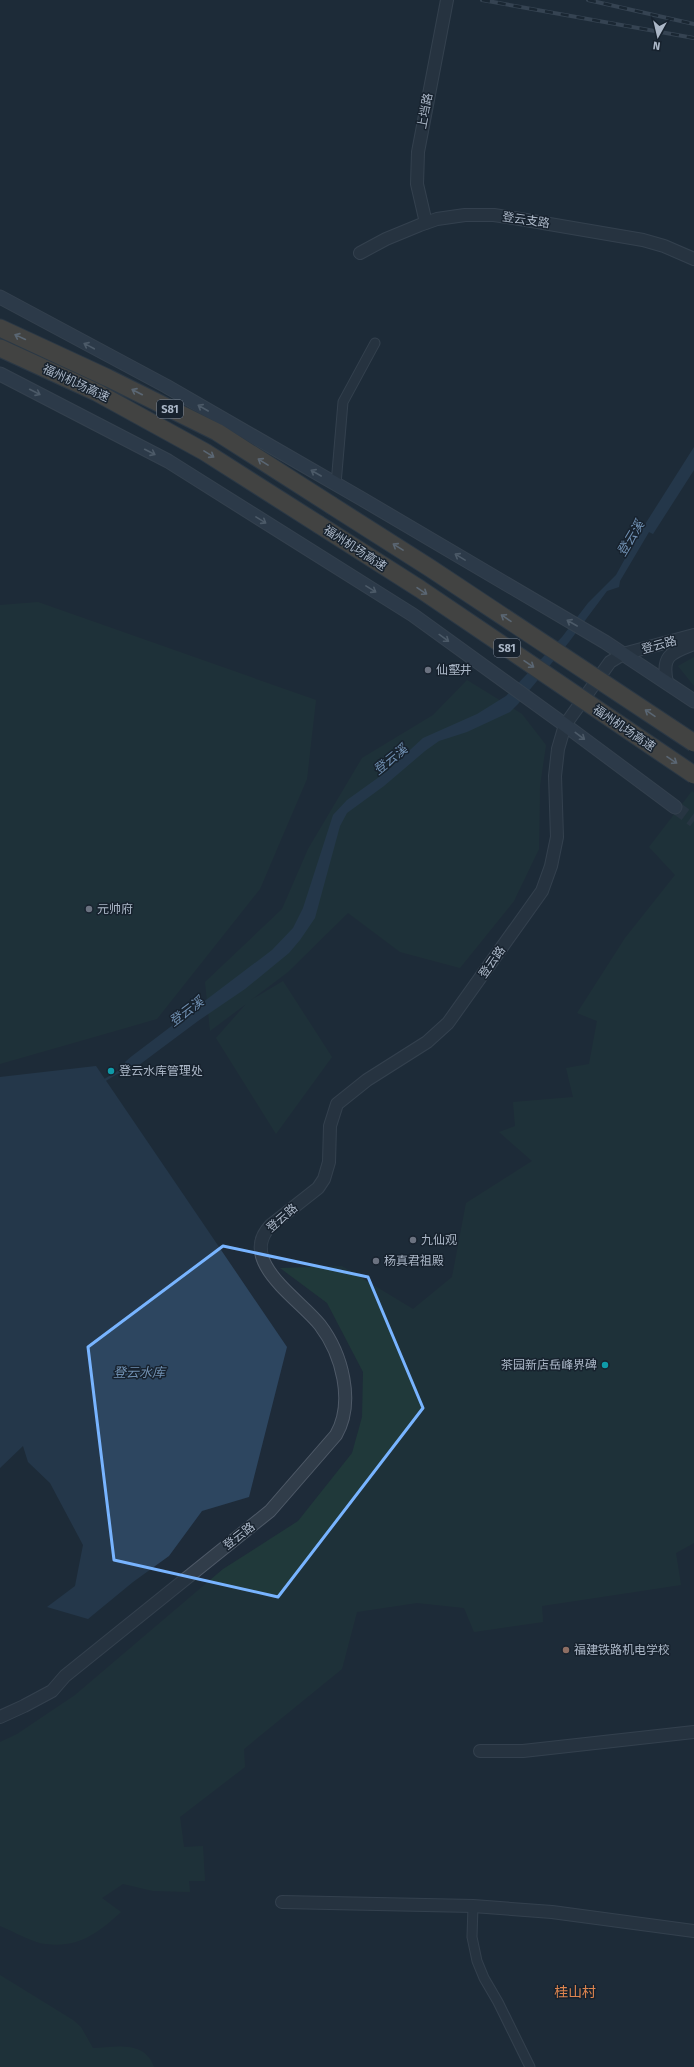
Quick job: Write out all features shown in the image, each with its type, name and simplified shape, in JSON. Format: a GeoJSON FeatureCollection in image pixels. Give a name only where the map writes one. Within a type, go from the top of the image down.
{"type":"FeatureCollection","features":[{"type":"Feature","properties":{"kind":"highway","name":"福州机场高速"},"geometry":{"type":"LineString","coordinates":[[0,328],[108,378],[216,432],[430,568],[694,743]]}},
{"type":"Feature","properties":{"kind":"highway","name":"福州机场高速"},"geometry":{"type":"LineString","coordinates":[[0,348],[96,392],[205,452],[420,590],[694,775]]}},
{"type":"Feature","properties":{"kind":"main road"},"geometry":{"type":"LineString","coordinates":[[0,297],[166,386],[362,499],[605,642],[694,701]]}},
{"type":"Feature","properties":{"kind":"main road"},"geometry":{"type":"LineString","coordinates":[[0,374],[168,461],[413,615],[565,724],[675,807]]}},
{"type":"Feature","properties":{"kind":"street","name":"上垱路"},"geometry":{"type":"LineString","coordinates":[[426,223],[417,184],[418,152],[447,0]]}},
{"type":"Feature","properties":{"kind":"street","name":"登云支路"},"geometry":{"type":"LineString","coordinates":[[360,253],[386,239],[426,223],[452,216],[494,215],[520,218],[652,242],[694,259]]}},
{"type":"Feature","properties":{"kind":"street"},"geometry":{"type":"LineString","coordinates":[[336,484],[343,402],[375,343]]}},
{"type":"Feature","properties":{"kind":"street","name":"登云路"},"geometry":{"type":"LineString","coordinates":[[0,1717],[52,1691],[65,1676],[270,1511],[336,1435],[342,1423],[344,1409],[342,1376],[336,1354],[319,1324],[266,1268],[261,1253],[263,1238],[271,1225],[312,1193],[324,1179],[329,1162],[330,1126],[337,1104],[367,1080],[427,1042],[448,1023],[542,891],[551,866],[557,837],[555,776],[558,749],[565,724],[607,664],[623,654],[694,635]]}},
{"type":"Feature","properties":{"kind":"street","name":"登云路"},"geometry":{"type":"LineString","coordinates":[[623,654],[649,652],[694,641]]}},
{"type":"Feature","properties":{"kind":"street"},"geometry":{"type":"LineString","coordinates":[[667,683],[665,667],[668,656],[678,650],[694,644]]}},
{"type":"Feature","properties":{"kind":"street"},"geometry":{"type":"LineString","coordinates":[[480,1751],[523,1751],[694,1732]]}},
{"type":"Feature","properties":{"kind":"street"},"geometry":{"type":"LineString","coordinates":[[282,1902],[473,1906],[552,1912],[694,1931]]}},
{"type":"Feature","properties":{"kind":"street"},"geometry":{"type":"LineString","coordinates":[[473,1906],[472,1937],[477,1962],[530,2067]]}},
{"type":"Feature","properties":{"kind":"highlighted area"},"geometry":{"type":"Polygon","coordinates":[[[223,1246],[368,1277],[423,1408],[278,1597],[114,1560],[88,1347],[223,1246]]]}},
{"type":"Feature","properties":{"kind":"green space"},"geometry":{"type":"Polygon","coordinates":[[[38,602],[316,700],[307,779],[260,889],[157,1019],[0,1064],[0,605],[38,602]]]}},
{"type":"Feature","properties":{"kind":"green space"},"geometry":{"type":"Polygon","coordinates":[[[694,657],[694,686],[678,666],[694,657]]]}},
{"type":"Feature","properties":{"kind":"green space"},"geometry":{"type":"Polygon","coordinates":[[[467,680],[522,714],[546,745],[540,786],[539,849],[514,901],[460,968],[400,952],[348,913],[288,972],[251,1000],[283,981],[332,1057],[276,1134],[216,1038],[246,1004],[210,1031],[205,982],[282,909],[308,849],[362,758],[433,715],[467,680]]]}},
{"type":"Feature","properties":{"kind":"green space"},"geometry":{"type":"Polygon","coordinates":[[[692,791],[694,793],[694,1543],[676,1553],[681,1585],[542,1606],[543,1622],[474,1632],[464,1608],[417,1603],[357,1612],[342,1669],[244,1749],[245,1767],[180,1817],[184,1847],[203,1846],[205,1881],[189,1881],[190,1892],[153,1891],[123,1884],[102,1898],[121,1912],[96,1932],[68,1944],[58,1945],[41,1943],[0,1926],[0,1742],[17,1734],[75,1695],[223,1569],[298,1521],[352,1453],[362,1417],[363,1372],[327,1303],[280,1268],[342,1266],[413,1309],[452,1277],[466,1203],[532,1161],[499,1132],[515,1126],[513,1102],[573,1097],[566,1068],[589,1064],[597,1021],[577,1013],[625,938],[675,875],[649,847],[692,791]]]}},
{"type":"Feature","properties":{"kind":"green space"},"geometry":{"type":"Polygon","coordinates":[[[0,1975],[73,2020],[81,2027],[93,2048],[120,2046],[137,2049],[144,2052],[150,2058],[154,2067],[0,2067],[0,1975]]]}},
{"type":"Feature","properties":{"kind":"water"},"geometry":{"type":"Polygon","coordinates":[[[694,447],[694,470],[653,534],[649,532],[620,581],[619,587],[607,591],[569,642],[518,704],[510,712],[467,732],[439,741],[384,786],[347,813],[340,826],[315,918],[300,940],[289,953],[245,989],[198,1021],[131,1071],[125,1062],[272,950],[293,928],[303,908],[333,815],[347,800],[386,772],[423,738],[477,714],[506,696],[562,637],[588,603],[616,575],[637,537],[694,447]]]}},
{"type":"Feature","properties":{"kind":"water","name":"登云水库"},"geometry":{"type":"Polygon","coordinates":[[[96,1066],[287,1347],[249,1497],[202,1511],[169,1556],[133,1582],[88,1619],[47,1607],[75,1586],[83,1545],[50,1483],[28,1462],[23,1446],[0,1468],[0,1077],[96,1066]]]}},
{"type":"Feature","properties":{"kind":"waterway","name":"登云溪"},"geometry":{"type":"LineString","coordinates":[[105,1080],[130,1065]]}},
{"type":"Feature","properties":{"kind":"tunnel"},"geometry":{"type":"LineString","coordinates":[[675,807],[694,821]]}},
{"type":"Feature","properties":{"kind":"railway"},"geometry":{"type":"LineString","coordinates":[[482,0],[694,38]]}},
{"type":"Feature","properties":{"kind":"railway"},"geometry":{"type":"LineString","coordinates":[[588,0],[694,24]]}},
{"type":"Feature","properties":{"kind":"place","name":"仙壑井"},"geometry":{"type":"Point","coordinates":[428,670]}},
{"type":"Feature","properties":{"kind":"place","name":"元帅府"},"geometry":{"type":"Point","coordinates":[89,909]}},
{"type":"Feature","properties":{"kind":"place","name":"登云水库管理处"},"geometry":{"type":"Point","coordinates":[111,1071]}},
{"type":"Feature","properties":{"kind":"place","name":"九仙观"},"geometry":{"type":"Point","coordinates":[413,1240]}},
{"type":"Feature","properties":{"kind":"place","name":"杨真君祖殿"},"geometry":{"type":"Point","coordinates":[376,1261]}},
{"type":"Feature","properties":{"kind":"place","name":"茶园新店岳峰界碑"},"geometry":{"type":"Point","coordinates":[605,1365]}},
{"type":"Feature","properties":{"kind":"place","name":"福建铁路机电学校"},"geometry":{"type":"Point","coordinates":[566,1650]}},
{"type":"Feature","properties":{"kind":"district","name":"桂山村"},"geometry":{"type":"Point","coordinates":[575,1992]}}]}
